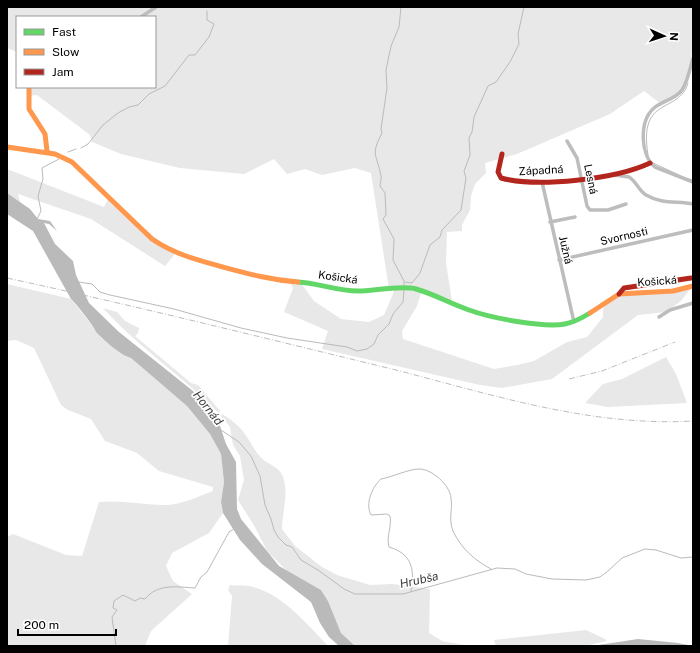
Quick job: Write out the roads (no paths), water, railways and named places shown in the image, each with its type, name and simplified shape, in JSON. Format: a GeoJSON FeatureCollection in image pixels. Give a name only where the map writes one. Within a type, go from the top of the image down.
{"type":"FeatureCollection","features":[{"type":"Feature","properties":{"kind":"street"},"geometry":{"type":"LineString","coordinates":[[142,16],[156,7]]}},
{"type":"Feature","properties":{"kind":"street"},"geometry":{"type":"LineString","coordinates":[[693,58],[682,90],[653,109],[646,122],[644,139],[646,155],[650,163],[655,167],[693,182]]}},
{"type":"Feature","properties":{"kind":"street"},"geometry":{"type":"LineString","coordinates":[[28,88],[29,111],[46,138],[46,151]]}},
{"type":"Feature","properties":{"kind":"street","name":"Lesná"},"geometry":{"type":"LineString","coordinates":[[567,141],[577,158],[580,178],[587,206],[590,210],[608,210],[626,204]]}},
{"type":"Feature","properties":{"kind":"street","name":"Košická"},"geometry":{"type":"LineString","coordinates":[[7,147],[25,151],[46,151],[62,156],[80,169],[152,238],[165,248],[182,256],[271,280],[314,283],[340,290],[358,291],[414,288],[469,310],[490,316],[548,324],[574,322],[619,294],[672,291],[693,286]]}},
{"type":"Feature","properties":{"kind":"street","name":"Západná"},"geometry":{"type":"LineString","coordinates":[[502,154],[498,172],[501,178],[510,181],[542,182],[608,175],[650,163]]}},
{"type":"Feature","properties":{"kind":"street","name":"Západná"},"geometry":{"type":"LineString","coordinates":[[608,175],[629,177],[645,195],[655,199],[667,203],[693,204]]}},
{"type":"Feature","properties":{"kind":"street","name":"Južná"},"geometry":{"type":"LineString","coordinates":[[542,182],[574,322]]}},
{"type":"Feature","properties":{"kind":"street"},"geometry":{"type":"LineString","coordinates":[[550,222],[575,217]]}},
{"type":"Feature","properties":{"kind":"street","name":"Svornosti"},"geometry":{"type":"LineString","coordinates":[[559,260],[693,230]]}},
{"type":"Feature","properties":{"kind":"street"},"geometry":{"type":"LineString","coordinates":[[619,294],[624,288],[660,284],[691,278]]}},
{"type":"Feature","properties":{"kind":"street"},"geometry":{"type":"LineString","coordinates":[[659,317],[670,310],[693,303]]}},
{"type":"Feature","properties":{"kind":"waterway"},"geometry":{"type":"LineString","coordinates":[[401,7],[399,27],[391,46],[386,70],[387,88],[381,129],[382,133],[375,151],[381,177],[380,186],[385,193],[386,215],[383,219],[394,239],[393,260],[404,281],[404,287]]}},
{"type":"Feature","properties":{"kind":"waterway"},"geometry":{"type":"LineString","coordinates":[[405,282],[412,283],[420,273],[430,245],[440,237],[442,230],[461,210],[466,178],[464,171],[470,155],[469,138],[472,132],[474,117],[488,86],[496,82],[510,62],[519,44],[518,34],[524,7]]}},
{"type":"Feature","properties":{"kind":"waterway"},"geometry":{"type":"LineString","coordinates":[[81,148],[88,144],[103,125],[118,113],[129,107],[138,105],[149,94],[165,86],[189,55],[195,55],[209,37],[214,24],[207,20],[207,11]]}},
{"type":"Feature","properties":{"kind":"waterway","name":"Hrubša"},"geometry":{"type":"LineString","coordinates":[[648,155],[646,136],[649,123],[654,114],[661,108],[677,99],[683,93],[688,83]]}},
{"type":"Feature","properties":{"kind":"waterway"},"geometry":{"type":"LineString","coordinates":[[68,152],[76,149]]}},
{"type":"Feature","properties":{"kind":"waterway"},"geometry":{"type":"LineString","coordinates":[[37,219],[41,211],[38,196],[43,179],[42,168],[59,159]]}},
{"type":"Feature","properties":{"kind":"waterway","name":"Hrubša"},"geometry":{"type":"LineString","coordinates":[[653,163],[679,175]]}},
{"type":"Feature","properties":{"kind":"waterway","name":"Hrubša"},"geometry":{"type":"LineString","coordinates":[[689,179],[693,180]]}},
{"type":"Feature","properties":{"kind":"waterway"},"geometry":{"type":"LineString","coordinates":[[78,282],[92,284],[100,292],[110,295],[174,309],[241,328],[287,338],[347,347],[357,351],[367,349],[374,344],[378,335],[389,324],[393,314],[403,302],[404,290]]}},
{"type":"Feature","properties":{"kind":"waterway","name":"Hrubša"},"geometry":{"type":"LineString","coordinates":[[221,430],[239,442],[251,456],[260,476],[265,505],[278,537],[286,545],[292,547],[301,560],[318,570],[344,589],[355,594],[403,594],[497,568],[515,569],[526,574],[552,579],[586,580],[600,577],[622,558],[645,549],[656,550],[681,558],[693,557]]}},
{"type":"Feature","properties":{"kind":"waterway"},"geometry":{"type":"LineString","coordinates":[[411,591],[412,569],[410,563],[403,554],[389,547],[388,539],[390,516],[387,514],[371,515],[369,511],[370,496],[378,482],[381,479],[410,470],[424,470],[435,475],[444,483],[450,493],[451,522],[456,537],[469,553],[479,562],[491,569]]}},
{"type":"Feature","properties":{"kind":"waterway"},"geometry":{"type":"LineString","coordinates":[[116,646],[112,617],[117,610],[113,608],[114,601],[123,595],[135,601],[140,598],[145,599],[156,590],[168,587],[195,588],[201,577],[207,572],[229,532],[234,529]]}},
{"type":"Feature","properties":{"kind":"railway"},"geometry":{"type":"LineString","coordinates":[[7,278],[200,322],[541,407],[616,419],[655,422],[693,421]]}},
{"type":"Feature","properties":{"kind":"railway"},"geometry":{"type":"LineString","coordinates":[[569,379],[602,371],[675,342]]}},
{"type":"Feature","properties":{"kind":"water label","name":"Hornád"},"geometry":{"type":"Point","coordinates":[208,408]}}]}
